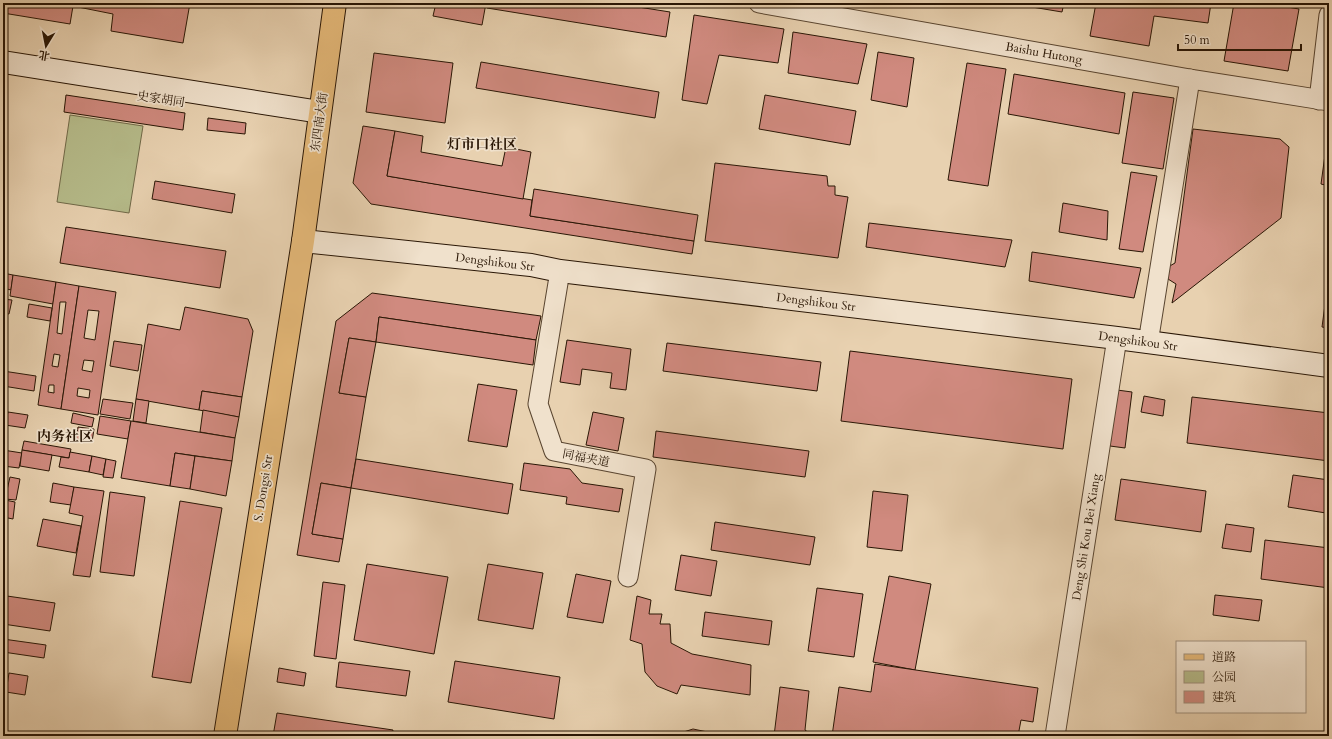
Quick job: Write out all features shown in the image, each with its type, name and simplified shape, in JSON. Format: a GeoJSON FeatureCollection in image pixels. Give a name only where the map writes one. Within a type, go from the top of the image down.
{"type":"FeatureCollection","features":[{"type":"Feature","properties":{"kind":"main road","name":"东四南大街"},"geometry":{"type":"LineString","coordinates":[[303,241],[335,3]]}},
{"type":"Feature","properties":{"kind":"main road","name":"S. Dongsi Str"},"geometry":{"type":"LineString","coordinates":[[225,736],[303,241]]}},
{"type":"Feature","properties":{"kind":"street","name":"Baishu Hutong"},"geometry":{"type":"LineString","coordinates":[[759,3],[1190,79],[1324,100]]}},
{"type":"Feature","properties":{"kind":"street"},"geometry":{"type":"LineString","coordinates":[[1324,100],[1329,15]]}},
{"type":"Feature","properties":{"kind":"street"},"geometry":{"type":"LineString","coordinates":[[3,62],[319,117]]}},
{"type":"Feature","properties":{"kind":"street","name":"史家胡同"},"geometry":{"type":"LineString","coordinates":[[3,76],[319,117]]}},
{"type":"Feature","properties":{"kind":"street"},"geometry":{"type":"LineString","coordinates":[[1148,343],[1190,79]]}},
{"type":"Feature","properties":{"kind":"street","name":"Dengshikou Str"},"geometry":{"type":"LineString","coordinates":[[303,241],[531,266],[560,271],[1117,338],[1329,366]]}},
{"type":"Feature","properties":{"kind":"street","name":"同福夹道"},"geometry":{"type":"LineString","coordinates":[[560,271],[538,404],[554,451],[646,469],[628,577]]}},
{"type":"Feature","properties":{"kind":"street","name":"Deng Shi Kou Bei Xiang"},"geometry":{"type":"LineString","coordinates":[[1055,736],[1117,338]]}},
{"type":"Feature","properties":{"kind":"green space"},"geometry":{"type":"Polygon","coordinates":[[[70,115],[143,126],[129,213],[57,202],[70,115]]]}},
{"type":"Feature","properties":{"kind":"building"},"geometry":{"type":"Polygon","coordinates":[[[3,3],[190,3],[183,43],[111,31],[113,14],[73,6],[70,24],[3,13],[3,3]]]}},
{"type":"Feature","properties":{"kind":"building"},"geometry":{"type":"Polygon","coordinates":[[[436,3],[486,3],[482,25],[433,16],[436,3]]]}},
{"type":"Feature","properties":{"kind":"building"},"geometry":{"type":"Polygon","coordinates":[[[488,3],[613,3],[670,12],[666,37],[487,8],[488,3]]]}},
{"type":"Feature","properties":{"kind":"building"},"geometry":{"type":"Polygon","coordinates":[[[1008,3],[1064,3],[1062,12],[1008,3]]]}},
{"type":"Feature","properties":{"kind":"building"},"geometry":{"type":"Polygon","coordinates":[[[1096,3],[1211,3],[1208,23],[1154,16],[1149,46],[1090,36],[1096,3]]]}},
{"type":"Feature","properties":{"kind":"building"},"geometry":{"type":"Polygon","coordinates":[[[1234,3],[1264,3],[1299,9],[1288,71],[1224,61],[1234,3]]]}},
{"type":"Feature","properties":{"kind":"building"},"geometry":{"type":"Polygon","coordinates":[[[694,15],[784,29],[778,63],[719,55],[707,104],[682,100],[694,15]]]}},
{"type":"Feature","properties":{"kind":"building"},"geometry":{"type":"Polygon","coordinates":[[[793,32],[867,44],[858,84],[788,73],[793,32]]]}},
{"type":"Feature","properties":{"kind":"building"},"geometry":{"type":"Polygon","coordinates":[[[878,52],[914,58],[907,107],[871,100],[878,52]]]}},
{"type":"Feature","properties":{"kind":"building"},"geometry":{"type":"Polygon","coordinates":[[[374,53],[453,63],[445,123],[366,112],[374,53]]]}},
{"type":"Feature","properties":{"kind":"building"},"geometry":{"type":"Polygon","coordinates":[[[481,62],[659,92],[655,118],[476,88],[481,62]]]}},
{"type":"Feature","properties":{"kind":"building"},"geometry":{"type":"Polygon","coordinates":[[[967,63],[1006,69],[988,186],[948,180],[967,63]]]}},
{"type":"Feature","properties":{"kind":"building"},"geometry":{"type":"Polygon","coordinates":[[[1014,74],[1125,93],[1119,134],[1008,114],[1014,74]]]}},
{"type":"Feature","properties":{"kind":"building"},"geometry":{"type":"Polygon","coordinates":[[[1133,92],[1174,98],[1163,169],[1122,163],[1133,92]]]}},
{"type":"Feature","properties":{"kind":"building"},"geometry":{"type":"Polygon","coordinates":[[[66,95],[185,113],[183,130],[64,112],[66,95]]]}},
{"type":"Feature","properties":{"kind":"building"},"geometry":{"type":"Polygon","coordinates":[[[765,95],[856,111],[850,145],[759,129],[765,95]]]}},
{"type":"Feature","properties":{"kind":"building"},"geometry":{"type":"Polygon","coordinates":[[[208,118],[246,123],[245,134],[207,130],[208,118]]]}},
{"type":"Feature","properties":{"kind":"building"},"geometry":{"type":"Polygon","coordinates":[[[363,126],[395,131],[387,176],[532,200],[530,216],[694,241],[692,254],[371,204],[353,183],[363,126]]]}},
{"type":"Feature","properties":{"kind":"building"},"geometry":{"type":"Polygon","coordinates":[[[1193,129],[1280,139],[1289,147],[1281,218],[1172,303],[1176,284],[1168,279],[1168,267],[1175,263],[1193,129]]]}},
{"type":"Feature","properties":{"kind":"building"},"geometry":{"type":"Polygon","coordinates":[[[395,131],[423,136],[421,152],[502,166],[506,147],[531,152],[523,199],[387,176],[395,131]]]}},
{"type":"Feature","properties":{"kind":"building"},"geometry":{"type":"Polygon","coordinates":[[[1329,133],[1329,186],[1321,184],[1329,133]]]}},
{"type":"Feature","properties":{"kind":"building"},"geometry":{"type":"Polygon","coordinates":[[[715,163],[827,176],[828,186],[835,186],[835,195],[848,197],[838,258],[705,241],[715,163]]]}},
{"type":"Feature","properties":{"kind":"building"},"geometry":{"type":"Polygon","coordinates":[[[1131,172],[1157,176],[1143,252],[1119,249],[1131,172]]]}},
{"type":"Feature","properties":{"kind":"building"},"geometry":{"type":"Polygon","coordinates":[[[155,181],[235,194],[232,213],[152,199],[155,181]]]}},
{"type":"Feature","properties":{"kind":"building"},"geometry":{"type":"Polygon","coordinates":[[[534,189],[698,215],[694,241],[530,216],[534,189]]]}},
{"type":"Feature","properties":{"kind":"building"},"geometry":{"type":"Polygon","coordinates":[[[1063,203],[1108,211],[1107,240],[1059,232],[1063,203]]]}},
{"type":"Feature","properties":{"kind":"building"},"geometry":{"type":"Polygon","coordinates":[[[869,223],[1012,240],[1005,267],[866,247],[869,223]]]}},
{"type":"Feature","properties":{"kind":"building"},"geometry":{"type":"Polygon","coordinates":[[[66,227],[226,251],[220,288],[60,263],[66,227]]]}},
{"type":"Feature","properties":{"kind":"building"},"geometry":{"type":"Polygon","coordinates":[[[1032,252],[1141,268],[1134,298],[1029,281],[1032,252]]]}},
{"type":"Feature","properties":{"kind":"building"},"geometry":{"type":"Polygon","coordinates":[[[3,273],[13,275],[11,290],[3,288],[3,273]]]}},
{"type":"Feature","properties":{"kind":"building"},"geometry":{"type":"Polygon","coordinates":[[[13,275],[56,282],[53,304],[10,296],[13,275]]]}},
{"type":"Feature","properties":{"kind":"building"},"geometry":{"type":"Polygon","coordinates":[[[1329,275],[1329,328],[1322,327],[1329,275]]]}},
{"type":"Feature","properties":{"kind":"building"},"geometry":{"type":"Polygon","coordinates":[[[56,282],[79,286],[61,409],[38,405],[56,282]],[[60,302],[57,333],[62,334],[66,302],[60,302]],[[54,354],[52,366],[58,367],[60,355],[54,354]],[[49,385],[48,392],[54,393],[54,385],[49,385]]]}},
{"type":"Feature","properties":{"kind":"building"},"geometry":{"type":"Polygon","coordinates":[[[79,286],[116,292],[98,415],[61,409],[79,286]],[[88,310],[84,338],[95,340],[99,311],[88,310]],[[84,360],[82,370],[92,372],[94,361],[84,360]],[[78,388],[77,396],[89,398],[90,390],[78,388]]]}},
{"type":"Feature","properties":{"kind":"building"},"geometry":{"type":"Polygon","coordinates":[[[372,293],[541,316],[536,340],[379,317],[376,342],[349,338],[339,393],[366,397],[351,488],[321,483],[312,534],[343,539],[339,562],[297,555],[336,321],[372,293]]]}},
{"type":"Feature","properties":{"kind":"building"},"geometry":{"type":"Polygon","coordinates":[[[3,299],[12,300],[9,314],[3,313],[3,299]]]}},
{"type":"Feature","properties":{"kind":"building"},"geometry":{"type":"Polygon","coordinates":[[[29,304],[52,308],[50,321],[27,317],[29,304]]]}},
{"type":"Feature","properties":{"kind":"building"},"geometry":{"type":"Polygon","coordinates":[[[185,307],[248,319],[253,331],[242,397],[202,391],[199,410],[136,399],[148,324],[180,330],[185,307]]]}},
{"type":"Feature","properties":{"kind":"building"},"geometry":{"type":"Polygon","coordinates":[[[379,317],[536,340],[533,365],[376,342],[379,317]]]}},
{"type":"Feature","properties":{"kind":"building"},"geometry":{"type":"Polygon","coordinates":[[[349,338],[376,342],[366,397],[339,393],[349,338]]]}},
{"type":"Feature","properties":{"kind":"building"},"geometry":{"type":"Polygon","coordinates":[[[567,340],[631,349],[626,390],[610,388],[612,373],[582,369],[580,385],[560,382],[567,340]]]}},
{"type":"Feature","properties":{"kind":"building"},"geometry":{"type":"Polygon","coordinates":[[[114,341],[142,345],[138,371],[110,366],[114,341]]]}},
{"type":"Feature","properties":{"kind":"building"},"geometry":{"type":"Polygon","coordinates":[[[667,343],[821,362],[817,391],[663,371],[667,343]]]}},
{"type":"Feature","properties":{"kind":"building"},"geometry":{"type":"Polygon","coordinates":[[[850,351],[1072,379],[1063,449],[841,421],[850,351]]]}},
{"type":"Feature","properties":{"kind":"building"},"geometry":{"type":"Polygon","coordinates":[[[3,371],[36,376],[34,391],[3,386],[3,371]]]}},
{"type":"Feature","properties":{"kind":"building"},"geometry":{"type":"Polygon","coordinates":[[[478,384],[517,390],[507,447],[468,441],[478,384]]]}},
{"type":"Feature","properties":{"kind":"building"},"geometry":{"type":"Polygon","coordinates":[[[1117,390],[1132,392],[1125,448],[1110,446],[1117,390]]]}},
{"type":"Feature","properties":{"kind":"building"},"geometry":{"type":"Polygon","coordinates":[[[202,391],[242,397],[239,417],[199,410],[202,391]]]}},
{"type":"Feature","properties":{"kind":"building"},"geometry":{"type":"Polygon","coordinates":[[[1144,396],[1165,400],[1163,416],[1141,412],[1144,396]]]}},
{"type":"Feature","properties":{"kind":"building"},"geometry":{"type":"Polygon","coordinates":[[[1192,397],[1329,413],[1329,461],[1187,443],[1192,397]]]}},
{"type":"Feature","properties":{"kind":"building"},"geometry":{"type":"Polygon","coordinates":[[[103,399],[133,403],[130,419],[100,414],[103,399]]]}},
{"type":"Feature","properties":{"kind":"building"},"geometry":{"type":"Polygon","coordinates":[[[136,399],[149,401],[146,423],[133,421],[136,399]]]}},
{"type":"Feature","properties":{"kind":"building"},"geometry":{"type":"Polygon","coordinates":[[[203,410],[239,417],[235,438],[200,432],[203,410]]]}},
{"type":"Feature","properties":{"kind":"building"},"geometry":{"type":"Polygon","coordinates":[[[8,412],[28,415],[25,428],[5,425],[8,412]]]}},
{"type":"Feature","properties":{"kind":"building"},"geometry":{"type":"Polygon","coordinates":[[[593,412],[624,418],[618,451],[586,445],[593,412]]]}},
{"type":"Feature","properties":{"kind":"building"},"geometry":{"type":"Polygon","coordinates":[[[73,413],[94,418],[92,427],[71,423],[73,413]]]}},
{"type":"Feature","properties":{"kind":"building"},"geometry":{"type":"Polygon","coordinates":[[[100,416],[131,421],[128,439],[97,434],[100,416]]]}},
{"type":"Feature","properties":{"kind":"building"},"geometry":{"type":"Polygon","coordinates":[[[131,421],[235,438],[232,461],[175,453],[170,486],[121,478],[131,421]]]}},
{"type":"Feature","properties":{"kind":"building"},"geometry":{"type":"Polygon","coordinates":[[[78,427],[94,429],[92,442],[76,439],[78,427]]]}},
{"type":"Feature","properties":{"kind":"building"},"geometry":{"type":"Polygon","coordinates":[[[656,431],[809,451],[805,477],[653,457],[656,431]]]}},
{"type":"Feature","properties":{"kind":"building"},"geometry":{"type":"Polygon","coordinates":[[[24,441],[71,449],[69,458],[22,450],[24,441]]]}},
{"type":"Feature","properties":{"kind":"building"},"geometry":{"type":"Polygon","coordinates":[[[3,450],[22,453],[19,468],[3,466],[3,450]]]}},
{"type":"Feature","properties":{"kind":"building"},"geometry":{"type":"Polygon","coordinates":[[[22,450],[52,455],[49,471],[20,466],[22,450]]]}},
{"type":"Feature","properties":{"kind":"building"},"geometry":{"type":"Polygon","coordinates":[[[70,452],[92,456],[89,472],[59,467],[61,457],[69,458],[70,452]]]}},
{"type":"Feature","properties":{"kind":"building"},"geometry":{"type":"Polygon","coordinates":[[[175,453],[195,456],[190,489],[170,486],[175,453]]]}},
{"type":"Feature","properties":{"kind":"building"},"geometry":{"type":"Polygon","coordinates":[[[92,456],[106,459],[103,475],[89,472],[92,456]]]}},
{"type":"Feature","properties":{"kind":"building"},"geometry":{"type":"Polygon","coordinates":[[[195,456],[232,461],[226,496],[190,489],[195,456]]]}},
{"type":"Feature","properties":{"kind":"building"},"geometry":{"type":"Polygon","coordinates":[[[106,459],[116,461],[113,478],[103,477],[106,459]]]}},
{"type":"Feature","properties":{"kind":"building"},"geometry":{"type":"Polygon","coordinates":[[[356,459],[513,484],[508,514],[351,488],[356,459]]]}},
{"type":"Feature","properties":{"kind":"building"},"geometry":{"type":"Polygon","coordinates":[[[524,463],[570,469],[582,483],[623,489],[619,512],[566,504],[567,497],[520,490],[524,463]]]}},
{"type":"Feature","properties":{"kind":"building"},"geometry":{"type":"Polygon","coordinates":[[[1293,475],[1329,480],[1329,494],[1326,513],[1288,507],[1293,475]]]}},
{"type":"Feature","properties":{"kind":"building"},"geometry":{"type":"Polygon","coordinates":[[[10,477],[20,479],[16,500],[5,499],[10,477]]]}},
{"type":"Feature","properties":{"kind":"building"},"geometry":{"type":"Polygon","coordinates":[[[1121,479],[1206,491],[1201,532],[1115,520],[1121,479]]]}},
{"type":"Feature","properties":{"kind":"building"},"geometry":{"type":"Polygon","coordinates":[[[53,483],[74,487],[71,505],[50,502],[53,483]]]}},
{"type":"Feature","properties":{"kind":"building"},"geometry":{"type":"Polygon","coordinates":[[[321,483],[351,488],[343,539],[312,534],[321,483]]]}},
{"type":"Feature","properties":{"kind":"building"},"geometry":{"type":"Polygon","coordinates":[[[74,487],[104,491],[90,577],[73,575],[83,516],[69,513],[74,487]]]}},
{"type":"Feature","properties":{"kind":"building"},"geometry":{"type":"Polygon","coordinates":[[[873,491],[908,495],[902,551],[867,547],[873,491]]]}},
{"type":"Feature","properties":{"kind":"building"},"geometry":{"type":"Polygon","coordinates":[[[110,492],[145,497],[134,576],[100,572],[110,492]]]}},
{"type":"Feature","properties":{"kind":"building"},"geometry":{"type":"Polygon","coordinates":[[[5,500],[15,502],[13,519],[3,517],[5,500]]]}},
{"type":"Feature","properties":{"kind":"building"},"geometry":{"type":"Polygon","coordinates":[[[180,501],[222,508],[191,683],[152,677],[180,501]]]}},
{"type":"Feature","properties":{"kind":"building"},"geometry":{"type":"Polygon","coordinates":[[[43,519],[81,526],[76,553],[37,546],[43,519]]]}},
{"type":"Feature","properties":{"kind":"building"},"geometry":{"type":"Polygon","coordinates":[[[715,522],[815,537],[810,565],[711,550],[715,522]]]}},
{"type":"Feature","properties":{"kind":"building"},"geometry":{"type":"Polygon","coordinates":[[[1226,524],[1254,528],[1251,552],[1222,548],[1226,524]]]}},
{"type":"Feature","properties":{"kind":"building"},"geometry":{"type":"Polygon","coordinates":[[[1265,540],[1329,548],[1329,588],[1261,579],[1265,540]]]}},
{"type":"Feature","properties":{"kind":"building"},"geometry":{"type":"Polygon","coordinates":[[[681,555],[717,561],[711,596],[675,590],[681,555]]]}},
{"type":"Feature","properties":{"kind":"building"},"geometry":{"type":"Polygon","coordinates":[[[367,564],[448,577],[434,654],[354,640],[367,564]]]}},
{"type":"Feature","properties":{"kind":"building"},"geometry":{"type":"Polygon","coordinates":[[[488,564],[543,573],[533,629],[478,620],[488,564]]]}},
{"type":"Feature","properties":{"kind":"building"},"geometry":{"type":"Polygon","coordinates":[[[576,574],[611,581],[603,623],[567,617],[576,574]]]}},
{"type":"Feature","properties":{"kind":"building"},"geometry":{"type":"Polygon","coordinates":[[[889,576],[931,584],[915,670],[873,662],[889,576]]]}},
{"type":"Feature","properties":{"kind":"building"},"geometry":{"type":"Polygon","coordinates":[[[323,582],[345,585],[336,659],[314,656],[323,582]]]}},
{"type":"Feature","properties":{"kind":"building"},"geometry":{"type":"Polygon","coordinates":[[[817,588],[863,594],[854,657],[808,651],[817,588]]]}},
{"type":"Feature","properties":{"kind":"building"},"geometry":{"type":"Polygon","coordinates":[[[1215,595],[1262,600],[1259,621],[1213,615],[1215,595]]]}},
{"type":"Feature","properties":{"kind":"building"},"geometry":{"type":"Polygon","coordinates":[[[7,596],[55,603],[50,631],[3,624],[7,596]]]}},
{"type":"Feature","properties":{"kind":"building"},"geometry":{"type":"Polygon","coordinates":[[[637,596],[651,600],[649,614],[662,614],[660,624],[670,624],[671,643],[692,654],[751,665],[750,695],[681,685],[677,694],[657,686],[645,672],[642,644],[630,640],[637,596]]]}},
{"type":"Feature","properties":{"kind":"building"},"geometry":{"type":"Polygon","coordinates":[[[705,612],[772,621],[769,645],[702,636],[705,612]]]}},
{"type":"Feature","properties":{"kind":"building"},"geometry":{"type":"Polygon","coordinates":[[[3,639],[46,645],[44,658],[3,652],[3,639]]]}},
{"type":"Feature","properties":{"kind":"building"},"geometry":{"type":"Polygon","coordinates":[[[455,661],[560,677],[554,719],[448,702],[455,661]]]}},
{"type":"Feature","properties":{"kind":"building"},"geometry":{"type":"Polygon","coordinates":[[[339,662],[410,671],[406,696],[336,687],[339,662]]]}},
{"type":"Feature","properties":{"kind":"building"},"geometry":{"type":"Polygon","coordinates":[[[875,664],[1038,688],[1033,722],[1021,720],[1018,736],[832,736],[839,687],[871,692],[875,664]]]}},
{"type":"Feature","properties":{"kind":"building"},"geometry":{"type":"Polygon","coordinates":[[[279,668],[306,673],[304,686],[277,682],[279,668]]]}},
{"type":"Feature","properties":{"kind":"building"},"geometry":{"type":"Polygon","coordinates":[[[9,673],[28,676],[25,695],[6,692],[9,673]]]}},
{"type":"Feature","properties":{"kind":"building"},"geometry":{"type":"Polygon","coordinates":[[[780,687],[809,691],[805,730],[813,736],[774,736],[780,687]]]}},
{"type":"Feature","properties":{"kind":"building"},"geometry":{"type":"Polygon","coordinates":[[[277,713],[393,730],[392,736],[273,736],[277,713]]]}},
{"type":"Feature","properties":{"kind":"building"},"geometry":{"type":"Polygon","coordinates":[[[693,729],[727,736],[671,736],[693,729]]]}},
{"type":"Feature","properties":{"kind":"district","name":"灯市口社区"},"geometry":{"type":"Point","coordinates":[482,144]}},
{"type":"Feature","properties":{"kind":"district","name":"内务社区"},"geometry":{"type":"Point","coordinates":[65,436]}}]}
